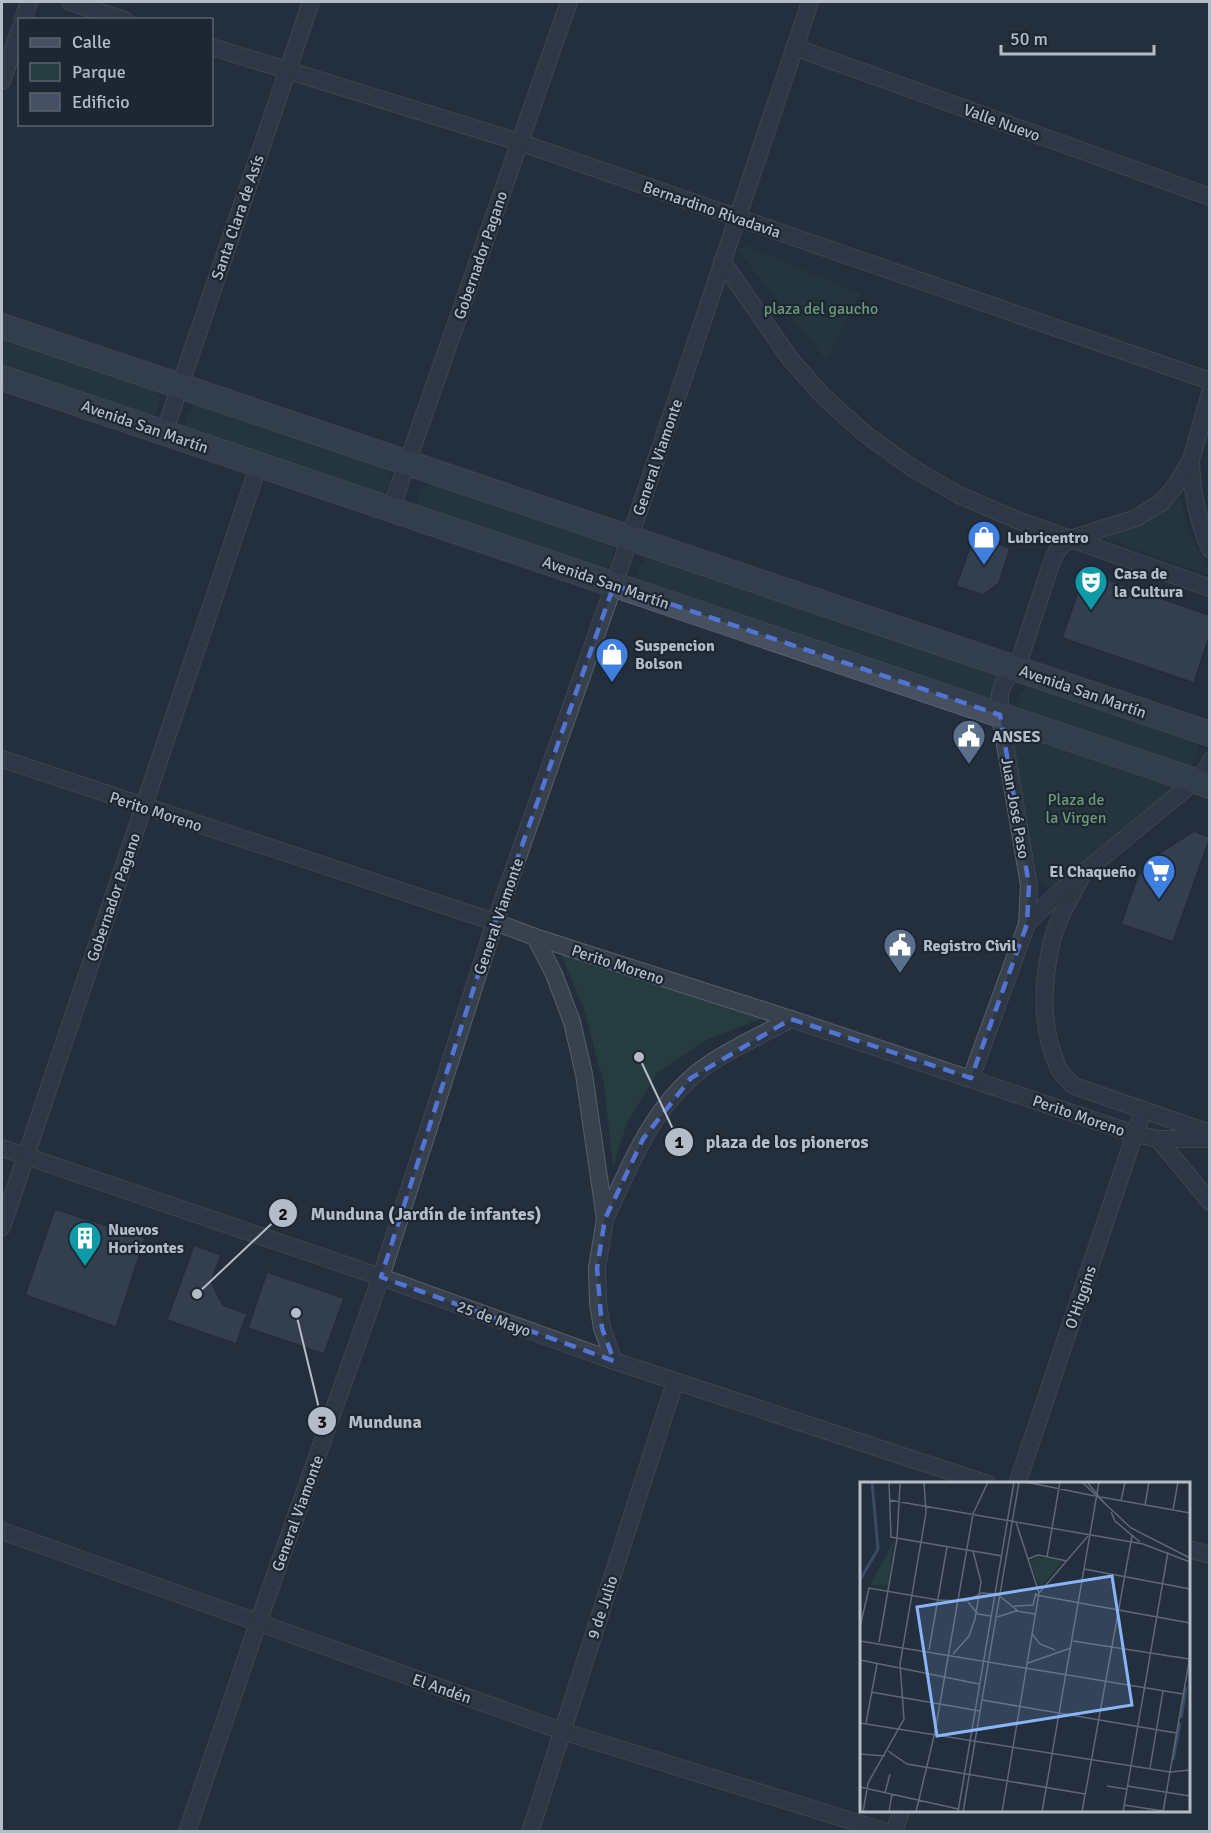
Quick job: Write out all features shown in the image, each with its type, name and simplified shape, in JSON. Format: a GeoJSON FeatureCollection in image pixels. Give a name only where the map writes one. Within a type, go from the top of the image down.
{"type":"FeatureCollection","features":[{"type":"Feature","properties":{"kind":"main road","name":"Avenida San Martín"},"geometry":{"type":"LineString","coordinates":[[2,326],[1209,734]]}},
{"type":"Feature","properties":{"kind":"main road","name":"Avenida San Martín"},"geometry":{"type":"LineString","coordinates":[[2,378],[1202,784]]}},
{"type":"Feature","properties":{"kind":"street"},"geometry":{"type":"LineString","coordinates":[[24,18],[29,2]]}},
{"type":"Feature","properties":{"kind":"street"},"geometry":{"type":"LineString","coordinates":[[70,2],[119,18]]}},
{"type":"Feature","properties":{"kind":"street","name":"Santa Clara de Asís"},"geometry":{"type":"LineString","coordinates":[[164,433],[311,2]]}},
{"type":"Feature","properties":{"kind":"street","name":"Gobernador Pagano"},"geometry":{"type":"LineString","coordinates":[[391,509],[569,2]]}},
{"type":"Feature","properties":{"kind":"street","name":"General Viamonte"},"geometry":{"type":"LineString","coordinates":[[187,1832],[258,1623],[381,1277],[495,922],[614,585],[810,2]]}},
{"type":"Feature","properties":{"kind":"street"},"geometry":{"type":"LineString","coordinates":[[2,81],[18,35]]}},
{"type":"Feature","properties":{"kind":"street","name":"Valle Nuevo"},"geometry":{"type":"LineString","coordinates":[[794,46],[1209,197]]}},
{"type":"Feature","properties":{"kind":"street","name":"Bernardino Rivadavia"},"geometry":{"type":"LineString","coordinates":[[213,47],[519,142],[1209,381]]}},
{"type":"Feature","properties":{"kind":"street"},"geometry":{"type":"LineString","coordinates":[[722,261],[791,360],[824,397],[864,434],[912,468],[959,495],[1017,520],[1209,588]]}},
{"type":"Feature","properties":{"kind":"street"},"geometry":{"type":"LineString","coordinates":[[1070,538],[1136,518],[1162,502],[1176,485],[1191,460],[1209,393]]}},
{"type":"Feature","properties":{"kind":"street"},"geometry":{"type":"LineString","coordinates":[[1191,460],[1196,511],[1209,549]]}},
{"type":"Feature","properties":{"kind":"street","name":"Gobernador Pagano"},"geometry":{"type":"LineString","coordinates":[[2,1227],[258,464]]}},
{"type":"Feature","properties":{"kind":"street","name":"Juan José Paso"},"geometry":{"type":"LineString","coordinates":[[971,1078],[1027,924],[1029,885],[1000,715],[1000,693],[1004,682],[1017,668],[1051,564],[1058,549],[1070,538]]}},
{"type":"Feature","properties":{"kind":"street","name":"Perito Moreno"},"geometry":{"type":"LineString","coordinates":[[2,759],[1135,1134],[1158,1140],[1209,1139]]}},
{"type":"Feature","properties":{"kind":"street","name":"Juan José Paso"},"geometry":{"type":"LineString","coordinates":[[1027,924],[1055,896],[1083,873],[1202,784],[1209,761]]}},
{"type":"Feature","properties":{"kind":"street"},"geometry":{"type":"LineString","coordinates":[[1083,873],[1061,916],[1051,944],[1044,992],[1047,1033],[1060,1071],[1074,1086],[1209,1133]]}},
{"type":"Feature","properties":{"kind":"street"},"geometry":{"type":"LineString","coordinates":[[535,937],[554,974],[572,1022],[584,1074],[605,1219]]}},
{"type":"Feature","properties":{"kind":"street"},"geometry":{"type":"LineString","coordinates":[[614,1361],[602,1328],[598,1303],[597,1268],[605,1219],[643,1139],[672,1099],[691,1078],[709,1065],[791,1019]]}},
{"type":"Feature","properties":{"kind":"street","name":"O'Higgins"},"geometry":{"type":"LineString","coordinates":[[1018,1482],[1143,1110]]}},
{"type":"Feature","properties":{"kind":"street"},"geometry":{"type":"LineString","coordinates":[[1158,1140],[1209,1202]]}},
{"type":"Feature","properties":{"kind":"street","name":"25 de Mayo"},"geometry":{"type":"LineString","coordinates":[[2,1148],[381,1277],[675,1382],[982,1482]]}},
{"type":"Feature","properties":{"kind":"street","name":"9 de Julio"},"geometry":{"type":"LineString","coordinates":[[530,1832],[675,1382]]}},
{"type":"Feature","properties":{"kind":"street","name":"El Andén"},"geometry":{"type":"LineString","coordinates":[[2,1531],[562,1731],[887,1832]]}},
{"type":"Feature","properties":{"kind":"street"},"geometry":{"type":"LineString","coordinates":[[1190,1550],[1209,1556]]}},
{"type":"Feature","properties":{"kind":"street"},"geometry":{"type":"LineString","coordinates":[[894,1832],[901,1812]]}},
{"type":"Feature","properties":{"kind":"highlighted area"},"geometry":{"type":"Polygon","coordinates":[[[614,585],[1000,715],[1029,885],[1027,924],[971,1078],[791,1019],[691,1078],[643,1139],[605,1219],[597,1268],[602,1328],[614,1361],[381,1277],[495,922],[614,585]]]}},
{"type":"Feature","properties":{"kind":"green space","name":"plaza del gaucho"},"geometry":{"type":"Polygon","coordinates":[[[747,246],[860,294],[826,360],[737,250],[747,246]]]}},
{"type":"Feature","properties":{"kind":"green space"},"geometry":{"type":"Polygon","coordinates":[[[2,337],[151,387],[158,395],[158,408],[147,419],[2,370],[2,337]]]}},
{"type":"Feature","properties":{"kind":"green space"},"geometry":{"type":"Polygon","coordinates":[[[198,405],[381,466],[391,477],[391,484],[381,495],[192,431],[186,425],[187,418],[191,410],[198,405]]]}},
{"type":"Feature","properties":{"kind":"green space"},"geometry":{"type":"Polygon","coordinates":[[[431,484],[610,543],[613,546],[612,561],[601,570],[420,507],[418,497],[422,488],[431,484]]]}},
{"type":"Feature","properties":{"kind":"green space"},"geometry":{"type":"Polygon","coordinates":[[[1181,498],[1187,527],[1209,570],[1209,575],[1104,538],[1146,523],[1162,513],[1175,499],[1181,498]]]}},
{"type":"Feature","properties":{"kind":"green space"},"geometry":{"type":"Polygon","coordinates":[[[651,557],[1001,675],[992,688],[992,700],[644,586],[639,569],[642,562],[651,557]]]}},
{"type":"Feature","properties":{"kind":"green space"},"geometry":{"type":"Polygon","coordinates":[[[1034,684],[1195,740],[1198,748],[1196,759],[1188,769],[1023,713],[1019,704],[1020,695],[1025,688],[1034,684]]]}},
{"type":"Feature","properties":{"kind":"green space","name":"Plaza de la Virgen"},"geometry":{"type":"Polygon","coordinates":[[[1021,737],[1172,789],[1058,888],[1048,887],[1038,876],[1014,748],[1016,741],[1021,737]]]}},
{"type":"Feature","properties":{"kind":"green space"},"geometry":{"type":"Polygon","coordinates":[[[561,954],[763,1018],[707,1040],[657,1073],[627,1123],[613,1166],[604,1085],[585,1012],[561,954]]]}},
{"type":"Feature","properties":{"kind":"building","name":"Lubricentro"},"geometry":{"type":"Polygon","coordinates":[[[974,536],[1010,548],[999,583],[983,595],[956,586],[974,536]]]}},
{"type":"Feature","properties":{"kind":"building"},"geometry":{"type":"Polygon","coordinates":[[[1085,572],[1209,615],[1209,637],[1194,683],[1062,638],[1085,572]]]}},
{"type":"Feature","properties":{"kind":"building","name":"El Chaqueño"},"geometry":{"type":"Polygon","coordinates":[[[1194,831],[1209,837],[1209,840],[1173,942],[1121,924],[1139,873],[1150,877],[1158,854],[1194,831]]]}},
{"type":"Feature","properties":{"kind":"building","name":"Nuevos Horizontes"},"geometry":{"type":"Polygon","coordinates":[[[55,1209],[145,1238],[116,1327],[25,1295],[55,1209]]]}},
{"type":"Feature","properties":{"kind":"building"},"geometry":{"type":"Polygon","coordinates":[[[194,1245],[221,1255],[211,1282],[223,1305],[247,1314],[236,1344],[167,1320],[194,1245]]]}},
{"type":"Feature","properties":{"kind":"building"},"geometry":{"type":"Polygon","coordinates":[[[267,1272],[344,1298],[324,1354],[248,1328],[267,1272]]]}},
{"type":"Feature","properties":{"kind":"place","name":"Lubricentro"},"geometry":{"type":"Point","coordinates":[984,566]}},
{"type":"Feature","properties":{"kind":"place","name":"Casa de la Cultura"},"geometry":{"type":"Point","coordinates":[1091,611]}},
{"type":"Feature","properties":{"kind":"place","name":"Suspencion Bolson"},"geometry":{"type":"Point","coordinates":[612,683]}},
{"type":"Feature","properties":{"kind":"place","name":"ANSES"},"geometry":{"type":"Point","coordinates":[969,765]}},
{"type":"Feature","properties":{"kind":"place","name":"El Chaqueño"},"geometry":{"type":"Point","coordinates":[1159,900]}},
{"type":"Feature","properties":{"kind":"place","name":"Registro Civil"},"geometry":{"type":"Point","coordinates":[900,974]}},
{"type":"Feature","properties":{"kind":"place","name":"plaza de los pioneros"},"geometry":{"type":"Point","coordinates":[639,1057]}},
{"type":"Feature","properties":{"kind":"place","name":"Nuevos Horizontes"},"geometry":{"type":"Point","coordinates":[85,1267]}},
{"type":"Feature","properties":{"kind":"place","name":"Munduna (Jardín de infantes)"},"geometry":{"type":"Point","coordinates":[197,1294]}},
{"type":"Feature","properties":{"kind":"place","name":"Munduna"},"geometry":{"type":"Point","coordinates":[296,1313]}}]}
